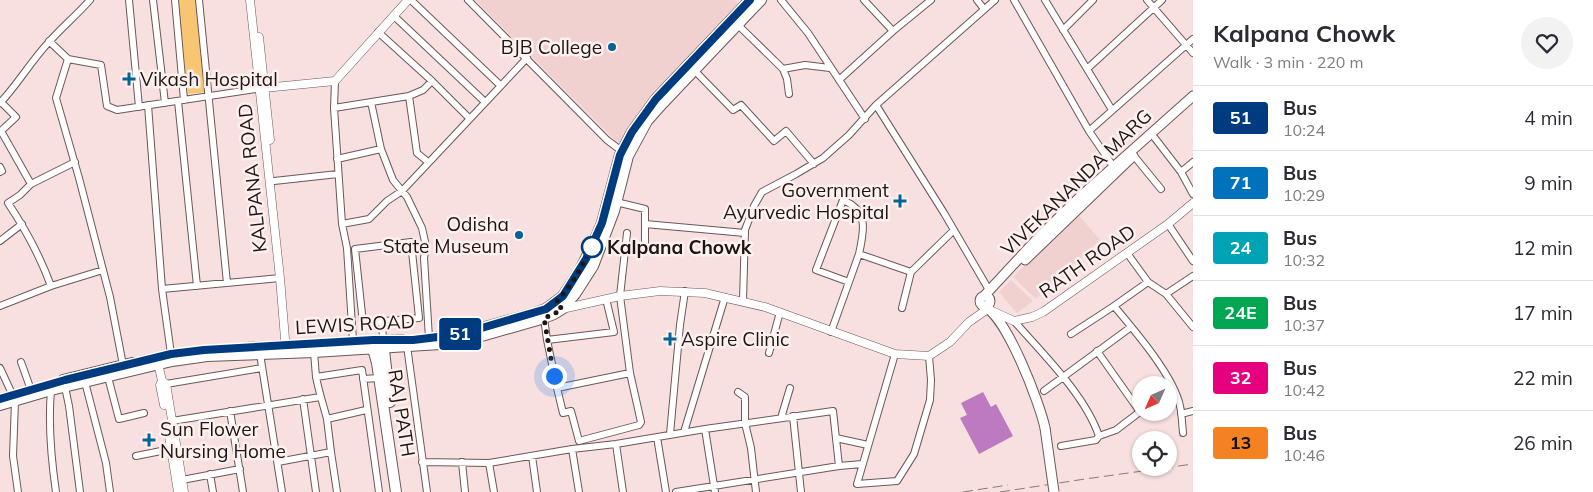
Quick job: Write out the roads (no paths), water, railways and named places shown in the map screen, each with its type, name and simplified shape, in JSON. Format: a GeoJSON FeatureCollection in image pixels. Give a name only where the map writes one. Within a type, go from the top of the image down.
{"type":"FeatureCollection","features":[{"type":"Feature","properties":{"kind":"main road","name":"LEWIS ROAD"},"geometry":{"type":"LineString","coordinates":[[0,406],[31,390],[171,354],[204,350],[353,346],[429,338],[468,332],[559,306],[582,285],[593,266],[616,202],[625,154],[647,121],[761,0]]}},
{"type":"Feature","properties":{"kind":"main road","name":"LEWIS ROAD"},"geometry":{"type":"LineString","coordinates":[[378,344],[401,347],[464,341],[554,314],[593,244],[625,154],[639,121],[656,99],[746,2]]}},
{"type":"Feature","properties":{"kind":"main road","name":"VIVEKANANDA MARG"},"geometry":{"type":"LineString","coordinates":[[988,302],[1068,217],[1190,102]]}},
{"type":"Feature","properties":{"kind":"main road","name":"VIVEKANANDA MARG"},"geometry":{"type":"LineString","coordinates":[[988,302],[1038,238],[1113,166],[1190,102]]}},
{"type":"Feature","properties":{"kind":"main road"},"geometry":{"type":"LineString","coordinates":[[988,302],[1008,337],[1036,396],[1045,428],[1054,492]]}},
{"type":"Feature","properties":{"kind":"main road","name":"RAJ PATH"},"geometry":{"type":"LineString","coordinates":[[378,344],[403,492]]}},
{"type":"Feature","properties":{"kind":"main road","name":"LEWIS ROAD"},"geometry":{"type":"LineString","coordinates":[[0,400],[14,399],[158,363],[198,357],[260,354],[288,349],[314,352],[353,346]]}},
{"type":"Feature","properties":{"kind":"main road"},"geometry":{"type":"LineString","coordinates":[[353,346],[380,363],[401,347]]}},
{"type":"Feature","properties":{"kind":"main road","name":"RAJ PATH"},"geometry":{"type":"LineString","coordinates":[[380,363],[379,378],[396,492]]}},
{"type":"Feature","properties":{"kind":"street"},"geometry":{"type":"LineString","coordinates":[[31,184],[1,131],[16,117],[0,103],[49,41],[90,0]]}},
{"type":"Feature","properties":{"kind":"street"},"geometry":{"type":"LineString","coordinates":[[129,0],[139,107]]}},
{"type":"Feature","properties":{"kind":"street"},"geometry":{"type":"LineString","coordinates":[[153,0],[165,103]]}},
{"type":"Feature","properties":{"kind":"street"},"geometry":{"type":"LineString","coordinates":[[175,0],[181,101],[197,286]]}},
{"type":"Feature","properties":{"kind":"street"},"geometry":{"type":"LineString","coordinates":[[199,0],[227,283]]}},
{"type":"Feature","properties":{"kind":"street","name":"KALPANA ROAD"},"geometry":{"type":"LineString","coordinates":[[250,0],[274,182],[288,349]]}},
{"type":"Feature","properties":{"kind":"street","name":"KALPANA ROAD"},"geometry":{"type":"LineString","coordinates":[[255,0],[261,88],[288,349]]}},
{"type":"Feature","properties":{"kind":"street"},"geometry":{"type":"LineString","coordinates":[[353,346],[347,248],[342,224],[338,174],[334,108],[335,81],[378,32],[410,0],[500,85]]}},
{"type":"Feature","properties":{"kind":"street"},"geometry":{"type":"LineString","coordinates":[[468,0],[607,140],[625,154]]}},
{"type":"Feature","properties":{"kind":"street"},"geometry":{"type":"LineString","coordinates":[[781,0],[808,33],[864,119]]}},
{"type":"Feature","properties":{"kind":"street"},"geometry":{"type":"LineString","coordinates":[[864,0],[892,32]]}},
{"type":"Feature","properties":{"kind":"street"},"geometry":{"type":"LineString","coordinates":[[839,80],[931,0]]}},
{"type":"Feature","properties":{"kind":"street"},"geometry":{"type":"LineString","coordinates":[[977,0],[984,9]]}},
{"type":"Feature","properties":{"kind":"street"},"geometry":{"type":"LineString","coordinates":[[743,301],[745,233],[754,206],[762,192],[814,164],[849,135],[876,105],[995,0]]}},
{"type":"Feature","properties":{"kind":"street"},"geometry":{"type":"LineString","coordinates":[[1014,0],[1089,131],[1113,166]]}},
{"type":"Feature","properties":{"kind":"street"},"geometry":{"type":"LineString","coordinates":[[1045,0],[1112,110]]}},
{"type":"Feature","properties":{"kind":"street"},"geometry":{"type":"LineString","coordinates":[[1063,30],[1093,0]]}},
{"type":"Feature","properties":{"kind":"street"},"geometry":{"type":"LineString","coordinates":[[1147,0],[1193,53]]}},
{"type":"Feature","properties":{"kind":"street"},"geometry":{"type":"LineString","coordinates":[[1087,69],[1162,0]]}},
{"type":"Feature","properties":{"kind":"street"},"geometry":{"type":"LineString","coordinates":[[394,16],[485,102]]}},
{"type":"Feature","properties":{"kind":"street"},"geometry":{"type":"LineString","coordinates":[[738,25],[783,69],[787,79],[789,94]]}},
{"type":"Feature","properties":{"kind":"street"},"geometry":{"type":"LineString","coordinates":[[378,32],[469,118]]}},
{"type":"Feature","properties":{"kind":"street"},"geometry":{"type":"LineString","coordinates":[[1089,131],[1193,39]]}},
{"type":"Feature","properties":{"kind":"street"},"geometry":{"type":"LineString","coordinates":[[49,41],[68,59],[102,65],[108,106],[117,110],[261,88],[335,81]]}},
{"type":"Feature","properties":{"kind":"street"},"geometry":{"type":"LineString","coordinates":[[342,224],[369,219],[387,200],[402,191],[527,58]]}},
{"type":"Feature","properties":{"kind":"street"},"geometry":{"type":"LineString","coordinates":[[68,59],[56,98],[103,270],[123,365]]}},
{"type":"Feature","properties":{"kind":"street"},"geometry":{"type":"LineString","coordinates":[[783,69],[805,65],[830,68]]}},
{"type":"Feature","properties":{"kind":"street"},"geometry":{"type":"LineString","coordinates":[[695,71],[733,110],[741,105],[774,141],[786,131],[814,164]]}},
{"type":"Feature","properties":{"kind":"street"},"geometry":{"type":"LineString","coordinates":[[334,108],[409,96],[422,90],[432,81]]}},
{"type":"Feature","properties":{"kind":"street"},"geometry":{"type":"LineString","coordinates":[[409,96],[417,153],[428,162]]}},
{"type":"Feature","properties":{"kind":"street"},"geometry":{"type":"LineString","coordinates":[[371,102],[381,149],[393,180],[407,197],[422,228],[426,246],[424,258],[429,338]]}},
{"type":"Feature","properties":{"kind":"street"},"geometry":{"type":"LineString","coordinates":[[148,105],[162,289],[171,354]]}},
{"type":"Feature","properties":{"kind":"street"},"geometry":{"type":"LineString","coordinates":[[876,105],[954,230],[988,302],[1014,321],[1062,376],[1092,418],[1099,436]]}},
{"type":"Feature","properties":{"kind":"street"},"geometry":{"type":"LineString","coordinates":[[1154,137],[1181,172],[1193,194]]}},
{"type":"Feature","properties":{"kind":"street"},"geometry":{"type":"LineString","coordinates":[[337,159],[381,149]]}},
{"type":"Feature","properties":{"kind":"street"},"geometry":{"type":"LineString","coordinates":[[1134,156],[1161,189]]}},
{"type":"Feature","properties":{"kind":"street"},"geometry":{"type":"LineString","coordinates":[[51,286],[39,255],[8,203],[31,184],[75,162]]}},
{"type":"Feature","properties":{"kind":"street"},"geometry":{"type":"LineString","coordinates":[[1181,172],[1193,162]]}},
{"type":"Feature","properties":{"kind":"street"},"geometry":{"type":"LineString","coordinates":[[0,167],[2,171],[0,172]]}},
{"type":"Feature","properties":{"kind":"street"},"geometry":{"type":"LineString","coordinates":[[274,182],[338,174]]}},
{"type":"Feature","properties":{"kind":"street"},"geometry":{"type":"LineString","coordinates":[[831,332],[849,282],[859,254],[863,235],[861,215],[853,204],[843,200],[816,270],[849,282]]}},
{"type":"Feature","properties":{"kind":"street"},"geometry":{"type":"LineString","coordinates":[[616,202],[645,209],[645,251],[638,251]]}},
{"type":"Feature","properties":{"kind":"street","name":"RATH ROAD"},"geometry":{"type":"LineString","coordinates":[[1014,321],[1032,317],[1043,312],[1168,224],[1193,204]]}},
{"type":"Feature","properties":{"kind":"street"},"geometry":{"type":"LineString","coordinates":[[0,241],[22,224]]}},
{"type":"Feature","properties":{"kind":"street"},"geometry":{"type":"LineString","coordinates":[[645,224],[745,233]]}},
{"type":"Feature","properties":{"kind":"street"},"geometry":{"type":"LineString","coordinates":[[1168,224],[1193,260]]}},
{"type":"Feature","properties":{"kind":"street"},"geometry":{"type":"LineString","coordinates":[[902,308],[911,272],[954,230]]}},
{"type":"Feature","properties":{"kind":"street"},"geometry":{"type":"LineString","coordinates":[[544,318],[563,413],[571,412],[579,441],[639,425],[641,422],[630,373],[620,296],[627,233]]}},
{"type":"Feature","properties":{"kind":"street"},"geometry":{"type":"LineString","coordinates":[[411,242],[419,318],[382,321],[363,324],[355,249],[411,242]]}},
{"type":"Feature","properties":{"kind":"street"},"geometry":{"type":"LineString","coordinates":[[1127,253],[1148,282],[1166,294],[1193,327]]}},
{"type":"Feature","properties":{"kind":"street"},"geometry":{"type":"LineString","coordinates":[[859,254],[911,272]]}},
{"type":"Feature","properties":{"kind":"street"},"geometry":{"type":"LineString","coordinates":[[0,306],[51,286],[103,270]]}},
{"type":"Feature","properties":{"kind":"street"},"geometry":{"type":"LineString","coordinates":[[1166,294],[1193,276]]}},
{"type":"Feature","properties":{"kind":"street"},"geometry":{"type":"LineString","coordinates":[[162,289],[280,278]]}},
{"type":"Feature","properties":{"kind":"street"},"geometry":{"type":"LineString","coordinates":[[1071,334],[1148,282]]}},
{"type":"Feature","properties":{"kind":"street"},"geometry":{"type":"LineString","coordinates":[[559,306],[660,291],[725,297],[780,312],[895,354],[929,356],[950,342],[988,302]]}},
{"type":"Feature","properties":{"kind":"street"},"geometry":{"type":"LineString","coordinates":[[670,434],[680,325],[685,292]]}},
{"type":"Feature","properties":{"kind":"street"},"geometry":{"type":"LineString","coordinates":[[684,432],[725,297]]}},
{"type":"Feature","properties":{"kind":"street"},"geometry":{"type":"LineString","coordinates":[[547,340],[614,332],[606,299]]}},
{"type":"Feature","properties":{"kind":"street"},"geometry":{"type":"LineString","coordinates":[[1114,306],[1167,376]]}},
{"type":"Feature","properties":{"kind":"street"},"geometry":{"type":"LineString","coordinates":[[769,352],[780,312]]}},
{"type":"Feature","properties":{"kind":"street"},"geometry":{"type":"LineString","coordinates":[[378,344],[382,321]]}},
{"type":"Feature","properties":{"kind":"street"},"geometry":{"type":"LineString","coordinates":[[1044,391],[1131,327]]}},
{"type":"Feature","properties":{"kind":"street"},"geometry":{"type":"LineString","coordinates":[[401,347],[427,492]]}},
{"type":"Feature","properties":{"kind":"street"},"geometry":{"type":"LineString","coordinates":[[1097,351],[1132,400]]}},
{"type":"Feature","properties":{"kind":"street"},"geometry":{"type":"LineString","coordinates":[[314,352],[316,377],[327,419],[337,492]]}},
{"type":"Feature","properties":{"kind":"street"},"geometry":{"type":"LineString","coordinates":[[260,354],[282,492]]}},
{"type":"Feature","properties":{"kind":"street"},"geometry":{"type":"LineString","coordinates":[[895,354],[857,484],[897,481],[914,454],[930,400],[929,356]]}},
{"type":"Feature","properties":{"kind":"street"},"geometry":{"type":"LineString","coordinates":[[21,362],[31,390]]}},
{"type":"Feature","properties":{"kind":"street"},"geometry":{"type":"LineString","coordinates":[[158,363],[172,421],[184,492]]}},
{"type":"Feature","properties":{"kind":"street"},"geometry":{"type":"LineString","coordinates":[[0,368],[14,399],[13,456],[18,492]]}},
{"type":"Feature","properties":{"kind":"street"},"geometry":{"type":"LineString","coordinates":[[178,492],[160,385],[164,382],[262,368]]}},
{"type":"Feature","properties":{"kind":"street"},"geometry":{"type":"LineString","coordinates":[[316,377],[362,370],[366,410],[379,492]]}},
{"type":"Feature","properties":{"kind":"street"},"geometry":{"type":"LineString","coordinates":[[557,388],[630,373]]}},
{"type":"Feature","properties":{"kind":"street"},"geometry":{"type":"LineString","coordinates":[[108,376],[119,419],[144,413]]}},
{"type":"Feature","properties":{"kind":"street"},"geometry":{"type":"LineString","coordinates":[[363,379],[379,378]]}},
{"type":"Feature","properties":{"kind":"street"},"geometry":{"type":"LineString","coordinates":[[85,382],[103,447],[110,492]]}},
{"type":"Feature","properties":{"kind":"street"},"geometry":{"type":"LineString","coordinates":[[65,387],[80,492]]}},
{"type":"Feature","properties":{"kind":"street"},"geometry":{"type":"LineString","coordinates":[[781,418],[790,388]]}},
{"type":"Feature","properties":{"kind":"street"},"geometry":{"type":"LineString","coordinates":[[51,390],[49,414],[50,442],[56,492]]}},
{"type":"Feature","properties":{"kind":"street"},"geometry":{"type":"LineString","coordinates":[[738,392],[745,397],[745,423],[751,448],[756,492]]}},
{"type":"Feature","properties":{"kind":"street"},"geometry":{"type":"LineString","coordinates":[[172,421],[320,397]]}},
{"type":"Feature","properties":{"kind":"street"},"geometry":{"type":"LineString","coordinates":[[303,399],[316,492]]}},
{"type":"Feature","properties":{"kind":"street"},"geometry":{"type":"LineString","coordinates":[[1178,402],[1183,433]]}},
{"type":"Feature","properties":{"kind":"street"},"geometry":{"type":"LineString","coordinates":[[327,419],[366,410]]}},
{"type":"Feature","properties":{"kind":"street"},"geometry":{"type":"LineString","coordinates":[[230,411],[243,492]]}},
{"type":"Feature","properties":{"kind":"street"},"geometry":{"type":"LineString","coordinates":[[422,462],[489,464],[572,449],[833,411],[839,466]]}},
{"type":"Feature","properties":{"kind":"street"},"geometry":{"type":"LineString","coordinates":[[1181,414],[1193,411]]}},
{"type":"Feature","properties":{"kind":"street"},"geometry":{"type":"LineString","coordinates":[[793,416],[800,492]]}},
{"type":"Feature","properties":{"kind":"street"},"geometry":{"type":"LineString","coordinates":[[1061,446],[1096,440],[1099,436],[1116,430],[1132,418]]}},
{"type":"Feature","properties":{"kind":"street"},"geometry":{"type":"LineString","coordinates":[[705,429],[715,489]]}},
{"type":"Feature","properties":{"kind":"street"},"geometry":{"type":"LineString","coordinates":[[657,437],[666,492]]}},
{"type":"Feature","properties":{"kind":"street"},"geometry":{"type":"LineString","coordinates":[[836,438],[868,445]]}},
{"type":"Feature","properties":{"kind":"street"},"geometry":{"type":"LineString","coordinates":[[616,444],[623,492]]}},
{"type":"Feature","properties":{"kind":"street"},"geometry":{"type":"LineString","coordinates":[[136,456],[171,449]]}},
{"type":"Feature","properties":{"kind":"street"},"geometry":{"type":"LineString","coordinates":[[572,449],[579,492]]}},
{"type":"Feature","properties":{"kind":"street"},"geometry":{"type":"LineString","coordinates":[[278,462],[331,452]]}},
{"type":"Feature","properties":{"kind":"street"},"geometry":{"type":"LineString","coordinates":[[532,456],[537,492]]}},
{"type":"Feature","properties":{"kind":"street"},"geometry":{"type":"LineString","coordinates":[[462,462],[465,492]]}},
{"type":"Feature","properties":{"kind":"street"},"geometry":{"type":"LineString","coordinates":[[489,464],[494,492]]}},
{"type":"Feature","properties":{"kind":"street"},"geometry":{"type":"LineString","coordinates":[[676,492],[715,489],[754,479],[862,464]]}},
{"type":"Feature","properties":{"kind":"street"},"geometry":{"type":"LineString","coordinates":[[182,480],[240,469]]}},
{"type":"Feature","properties":{"kind":"street"},"geometry":{"type":"LineString","coordinates":[[210,474],[213,492]]}},
{"type":"Feature","properties":{"kind":"railway"},"geometry":{"type":"LineString","coordinates":[[1000,492],[1193,464]]}},
{"type":"Feature","properties":{"kind":"railway"},"geometry":{"type":"LineString","coordinates":[[963,492],[1008,485]]}},
{"type":"Feature","properties":{"kind":"place","name":"BJB College"},"geometry":{"type":"Point","coordinates":[612,47]}},
{"type":"Feature","properties":{"kind":"place","name":"Vikash Hospital"},"geometry":{"type":"Point","coordinates":[129,79]}},
{"type":"Feature","properties":{"kind":"place","name":"Government Ayurvedic Hospital"},"geometry":{"type":"Point","coordinates":[900,201]}},
{"type":"Feature","properties":{"kind":"place","name":"Odisha State Museum"},"geometry":{"type":"Point","coordinates":[519,235]}},
{"type":"Feature","properties":{"kind":"place","name":"Kalpana Chowk"},"geometry":{"type":"Point","coordinates":[592,247]}},
{"type":"Feature","properties":{"kind":"place","name":"Aspire Clinic"},"geometry":{"type":"Point","coordinates":[670,339]}},
{"type":"Feature","properties":{"kind":"place","name":"Sun Flower Nursing Home"},"geometry":{"type":"Point","coordinates":[149,440]}}]}
